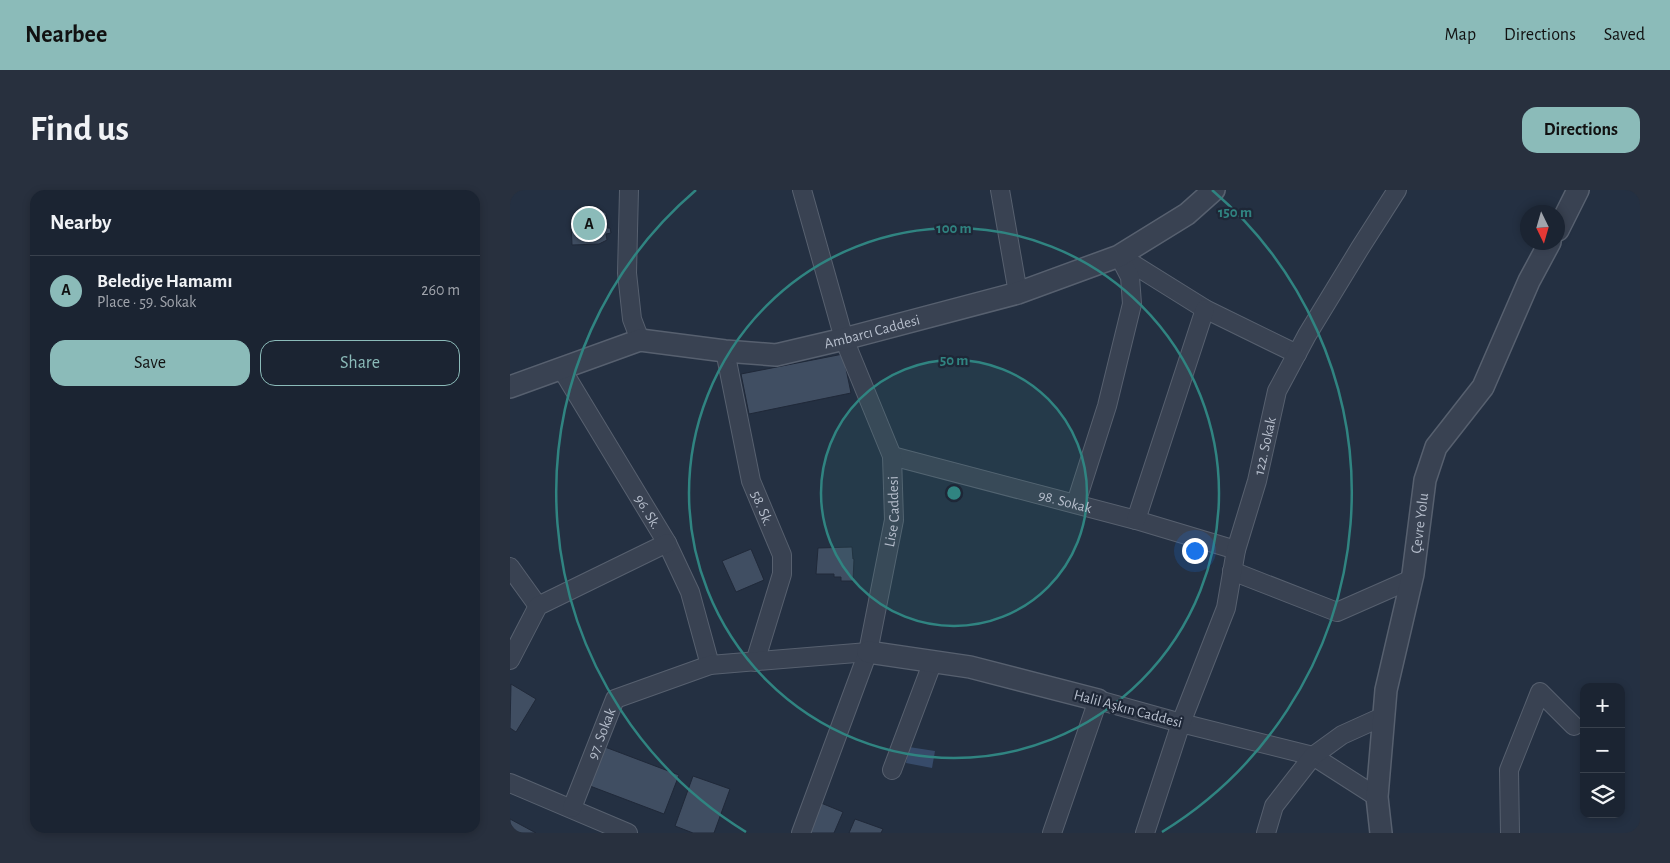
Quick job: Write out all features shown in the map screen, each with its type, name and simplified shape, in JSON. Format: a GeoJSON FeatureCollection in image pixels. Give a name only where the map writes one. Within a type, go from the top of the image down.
{"type":"FeatureCollection","features":[{"type":"Feature","properties":{"kind":"street"},"geometry":{"type":"LineString","coordinates":[[629,190],[627,273],[632,319],[640,340]]}},
{"type":"Feature","properties":{"kind":"street","name":"Lise Caddesi"},"geometry":{"type":"LineString","coordinates":[[801,833],[868,652],[894,520],[892,456],[844,339],[802,190]]}},
{"type":"Feature","properties":{"kind":"street"},"geometry":{"type":"LineString","coordinates":[[1000,190],[1018,294]]}},
{"type":"Feature","properties":{"kind":"street","name":"Ambarcı Caddesi"},"geometry":{"type":"LineString","coordinates":[[510,387],[640,340],[725,351],[776,354],[844,339],[1018,294],[1119,256],[1187,214],[1214,190]]}},
{"type":"Feature","properties":{"kind":"street","name":"122. Sokak"},"geometry":{"type":"LineString","coordinates":[[1144,833],[1181,723],[1226,608],[1236,550],[1257,481],[1278,391],[1297,354],[1355,256],[1397,190]]}},
{"type":"Feature","properties":{"kind":"street"},"geometry":{"type":"LineString","coordinates":[[1565,216],[1578,190]]}},
{"type":"Feature","properties":{"kind":"street","name":"Çevre Yolu"},"geometry":{"type":"LineString","coordinates":[[1381,833],[1377,797],[1386,690],[1412,579],[1425,480],[1436,447],[1483,387],[1529,281],[1546,250]]}},
{"type":"Feature","properties":{"kind":"street"},"geometry":{"type":"LineString","coordinates":[[1119,256],[1205,309],[1297,354]]}},
{"type":"Feature","properties":{"kind":"street"},"geometry":{"type":"LineString","coordinates":[[1076,503],[1107,406],[1132,304],[1130,277],[1119,256]]}},
{"type":"Feature","properties":{"kind":"street"},"geometry":{"type":"LineString","coordinates":[[1136,520],[1205,309]]}},
{"type":"Feature","properties":{"kind":"street","name":"58. Sk."},"geometry":{"type":"LineString","coordinates":[[725,351],[752,481],[782,555],[782,574],[755,662]]}},
{"type":"Feature","properties":{"kind":"street","name":"96. Sk."},"geometry":{"type":"LineString","coordinates":[[560,368],[666,543],[690,592],[710,665]]}},
{"type":"Feature","properties":{"kind":"street","name":"98. Sokak"},"geometry":{"type":"LineString","coordinates":[[892,456],[1076,503],[1236,550]]}},
{"type":"Feature","properties":{"kind":"street"},"geometry":{"type":"LineString","coordinates":[[510,660],[538,606],[666,543]]}},
{"type":"Feature","properties":{"kind":"street"},"geometry":{"type":"LineString","coordinates":[[510,567],[538,606]]}},
{"type":"Feature","properties":{"kind":"street"},"geometry":{"type":"LineString","coordinates":[[1232,570],[1337,612],[1412,579]]}},
{"type":"Feature","properties":{"kind":"street","name":"97. Sokak"},"geometry":{"type":"LineString","coordinates":[[572,808],[615,699],[710,665],[868,652]]}},
{"type":"Feature","properties":{"kind":"street","name":"Halil Aşkın Caddesi"},"geometry":{"type":"LineString","coordinates":[[868,652],[970,666],[1312,756],[1377,797]]}},
{"type":"Feature","properties":{"kind":"street"},"geometry":{"type":"LineString","coordinates":[[892,770],[933,661]]}},
{"type":"Feature","properties":{"kind":"street"},"geometry":{"type":"LineString","coordinates":[[1510,833],[1509,770],[1540,692],[1574,726]]}},
{"type":"Feature","properties":{"kind":"street"},"geometry":{"type":"LineString","coordinates":[[1052,833],[1098,700]]}},
{"type":"Feature","properties":{"kind":"street"},"geometry":{"type":"LineString","coordinates":[[1266,833],[1274,806],[1312,756],[1342,735],[1384,716]]}},
{"type":"Feature","properties":{"kind":"street"},"geometry":{"type":"LineString","coordinates":[[510,783],[628,833]]}},
{"type":"Feature","properties":{"kind":"water"},"geometry":{"type":"Polygon","coordinates":[[[909,747],[935,751],[932,768],[906,763],[909,747]]]}},
{"type":"Feature","properties":{"kind":"building"},"geometry":{"type":"Polygon","coordinates":[[[595,206],[606,213],[607,228],[610,228],[611,233],[606,234],[607,240],[599,244],[572,245],[571,219],[595,206]]]}},
{"type":"Feature","properties":{"kind":"building"},"geometry":{"type":"Polygon","coordinates":[[[843,354],[851,393],[749,414],[741,374],[843,354]]]}},
{"type":"Feature","properties":{"kind":"building"},"geometry":{"type":"Polygon","coordinates":[[[852,547],[854,559],[853,581],[841,581],[841,577],[834,577],[834,574],[816,574],[818,548],[852,547]]]}},
{"type":"Feature","properties":{"kind":"building"},"geometry":{"type":"Polygon","coordinates":[[[751,549],[764,580],[736,592],[722,561],[751,549]]]}},
{"type":"Feature","properties":{"kind":"building"},"geometry":{"type":"Polygon","coordinates":[[[511,684],[536,699],[516,732],[510,728],[511,684]]]}},
{"type":"Feature","properties":{"kind":"building"},"geometry":{"type":"Polygon","coordinates":[[[605,747],[679,775],[664,814],[590,786],[605,747]]]}},
{"type":"Feature","properties":{"kind":"building"},"geometry":{"type":"Polygon","coordinates":[[[693,776],[730,789],[714,833],[693,833],[675,826],[693,776]]]}},
{"type":"Feature","properties":{"kind":"building"},"geometry":{"type":"Polygon","coordinates":[[[821,803],[843,812],[834,833],[809,833],[821,803]]]}},
{"type":"Feature","properties":{"kind":"building"},"geometry":{"type":"Polygon","coordinates":[[[510,819],[536,833],[510,833],[510,819]]]}},
{"type":"Feature","properties":{"kind":"building"},"geometry":{"type":"Polygon","coordinates":[[[855,819],[883,829],[881,833],[849,833],[855,819]]]}},
{"type":"Feature","properties":{"kind":"place","name":"Belediye Hamamı"},"geometry":{"type":"Point","coordinates":[589,224]}}]}
